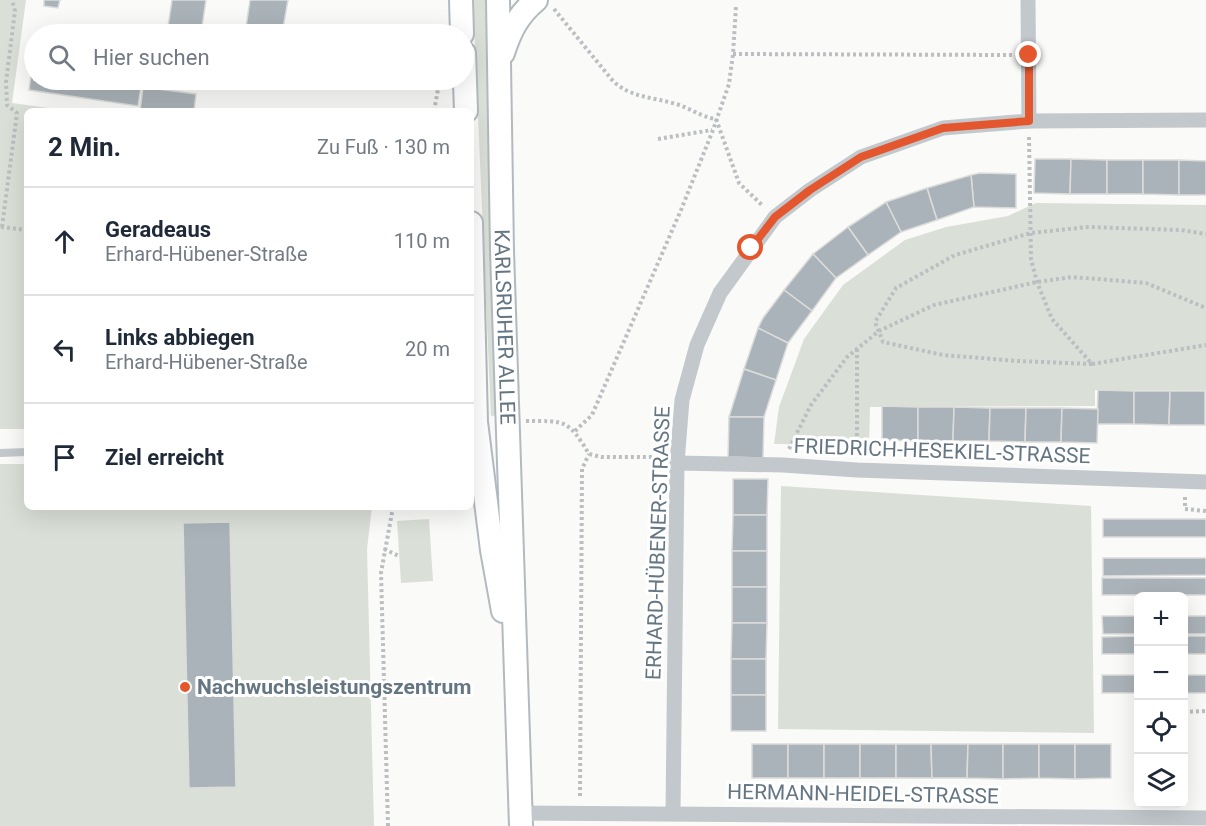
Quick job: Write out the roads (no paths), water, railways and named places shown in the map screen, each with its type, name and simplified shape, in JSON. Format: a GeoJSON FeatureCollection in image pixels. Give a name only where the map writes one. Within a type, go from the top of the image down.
{"type":"FeatureCollection","features":[{"type":"Feature","properties":{"kind":"street"},"geometry":{"type":"LineString","coordinates":[[461,0],[462,24]]}},
{"type":"Feature","properties":{"kind":"street","name":"KARLSRUHER ALLEE"},"geometry":{"type":"LineString","coordinates":[[498,0],[520,819]]}},
{"type":"Feature","properties":{"kind":"street"},"geometry":{"type":"LineString","coordinates":[[1028,0],[1029,121]]}},
{"type":"Feature","properties":{"kind":"street"},"geometry":{"type":"LineString","coordinates":[[499,69],[509,32],[524,11],[543,2]]}},
{"type":"Feature","properties":{"kind":"street"},"geometry":{"type":"LineString","coordinates":[[465,90],[466,108]]}},
{"type":"Feature","properties":{"kind":"street","name":"ERHARD-HÜBENER-STRASSE"},"geometry":{"type":"LineString","coordinates":[[673,813],[677,463],[682,400],[697,345],[720,293],[775,217],[810,190],[861,157],[943,128],[1029,121],[1206,120]]}},
{"type":"Feature","properties":{"kind":"street","name":"KARLSRUHER ALLEE"},"geometry":{"type":"LineString","coordinates":[[474,343],[476,423],[499,598],[514,653]]}},
{"type":"Feature","properties":{"kind":"street","name":"FRIEDRICH-HESEKIEL-STRASSE"},"geometry":{"type":"LineString","coordinates":[[677,463],[783,465],[857,470],[1206,482]]}},
{"type":"Feature","properties":{"kind":"street","name":"HERMANN-HEIDEL-STRASSE"},"geometry":{"type":"LineString","coordinates":[[520,819],[580,813],[1206,818]]}},
{"type":"Feature","properties":{"kind":"lane"},"geometry":{"type":"LineString","coordinates":[[0,453],[24,453]]}},
{"type":"Feature","properties":{"kind":"place","name":"Nachwuchsleistungszentrum"},"geometry":{"type":"Point","coordinates":[185,687]}}]}
